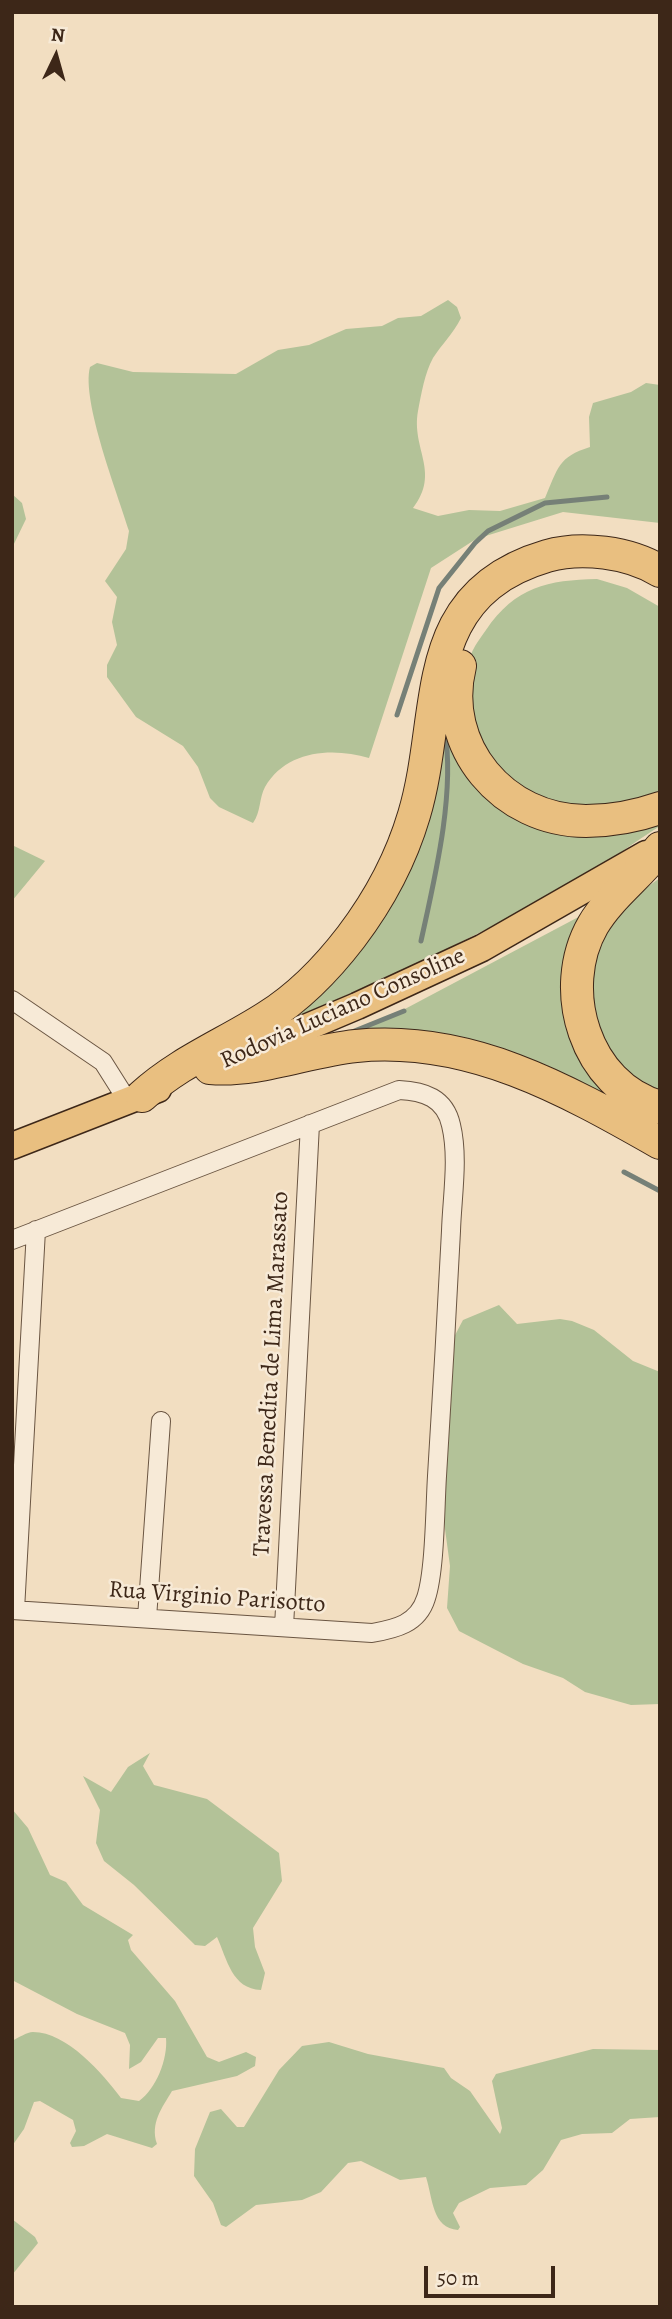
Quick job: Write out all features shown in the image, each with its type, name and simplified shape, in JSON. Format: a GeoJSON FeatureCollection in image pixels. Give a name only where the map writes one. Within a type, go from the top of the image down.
{"type":"FeatureCollection","features":[{"type":"Feature","properties":{"kind":"highway"},"geometry":{"type":"LineString","coordinates":[[134,1098],[175,1068],[270,1016],[327,965],[367,913],[396,863],[414,814],[429,748],[436,684],[443,651],[459,619],[478,596],[499,577],[524,564],[562,553],[606,554],[648,564],[660,571]]}},
{"type":"Feature","properties":{"kind":"highway"},"geometry":{"type":"LineString","coordinates":[[660,595],[640,583],[606,573],[573,571],[529,582],[497,604],[478,624],[463,653],[454,693],[457,717],[469,752],[483,773],[515,801],[548,815],[585,821],[660,808]]}},
{"type":"Feature","properties":{"kind":"highway"},"geometry":{"type":"LineString","coordinates":[[660,847],[593,926],[580,954],[576,993],[581,1024],[596,1058],[627,1089],[660,1107]]}},
{"type":"Feature","properties":{"kind":"highway"},"geometry":{"type":"LineString","coordinates":[[210,1068],[254,1068],[310,1053],[374,1045],[444,1049],[504,1065],[536,1077],[660,1143]]}},
{"type":"Feature","properties":{"kind":"main road","name":"Rodovia Luciano Consoline"},"geometry":{"type":"LineString","coordinates":[[12,1146],[210,1068],[357,1006],[482,948],[660,847]]}},
{"type":"Feature","properties":{"kind":"street"},"geometry":{"type":"LineString","coordinates":[[12,1000],[103,1062],[134,1098]]}},
{"type":"Feature","properties":{"kind":"street","name":"Rua Virginio Parisotto"},"geometry":{"type":"LineString","coordinates":[[14,1610],[372,1633],[397,1629],[415,1618],[426,1599],[432,1542],[447,1321],[453,1166],[451,1124],[441,1102],[421,1091],[399,1090],[310,1124]]}},
{"type":"Feature","properties":{"kind":"street"},"geometry":{"type":"LineString","coordinates":[[12,1240],[310,1124]]}},
{"type":"Feature","properties":{"kind":"street","name":"Travessa Benedita de Lima Marassato"},"geometry":{"type":"LineString","coordinates":[[284,1627],[310,1124]]}},
{"type":"Feature","properties":{"kind":"street"},"geometry":{"type":"LineString","coordinates":[[14,1610],[36,1230]]}},
{"type":"Feature","properties":{"kind":"street"},"geometry":{"type":"LineString","coordinates":[[148,1618],[161,1421]]}},
{"type":"Feature","properties":{"kind":"green space"},"geometry":{"type":"Polygon","coordinates":[[[448,300],[457,307],[461,318],[433,358],[424,384],[417,425],[425,483],[413,508],[438,516],[469,510],[500,511],[545,498],[560,465],[571,455],[590,447],[589,417],[593,403],[631,392],[646,383],[660,385],[660,523],[563,512],[476,539],[431,568],[369,758],[341,753],[311,754],[285,765],[265,787],[253,823],[219,807],[210,798],[198,767],[183,746],[136,717],[107,677],[107,665],[117,645],[112,622],[117,597],[105,581],[126,549],[129,531],[95,424],[89,382],[90,367],[97,363],[133,372],[236,374],[278,350],[309,345],[346,329],[382,326],[398,318],[421,316],[448,300]]]}},
{"type":"Feature","properties":{"kind":"green space"},"geometry":{"type":"Polygon","coordinates":[[[12,494],[22,503],[26,519],[12,548],[12,494]]]}},
{"type":"Feature","properties":{"kind":"green space"},"geometry":{"type":"Polygon","coordinates":[[[597,579],[627,588],[660,607],[660,799],[550,809],[478,755],[468,672],[470,659],[478,642],[497,616],[521,595],[548,584],[597,579]]]}},
{"type":"Feature","properties":{"kind":"green space"},"geometry":{"type":"Polygon","coordinates":[[[440,722],[498,802],[660,818],[660,826],[594,870],[478,934],[295,1017],[340,966],[440,722]]]}},
{"type":"Feature","properties":{"kind":"green space"},"geometry":{"type":"Polygon","coordinates":[[[12,845],[45,861],[12,901],[12,845]]]}},
{"type":"Feature","properties":{"kind":"green space"},"geometry":{"type":"Polygon","coordinates":[[[660,878],[660,1096],[622,1074],[586,1001],[598,932],[633,897],[660,878]]]}},
{"type":"Feature","properties":{"kind":"green space"},"geometry":{"type":"Polygon","coordinates":[[[586,913],[570,1012],[660,1116],[660,1135],[568,1084],[340,1036],[403,1010],[586,913]]]}},
{"type":"Feature","properties":{"kind":"green space"},"geometry":{"type":"Polygon","coordinates":[[[499,1305],[517,1324],[560,1319],[594,1330],[633,1361],[660,1372],[660,1704],[631,1705],[585,1692],[563,1678],[523,1664],[459,1631],[447,1608],[450,1566],[442,1507],[453,1339],[463,1320],[499,1305]]]}},
{"type":"Feature","properties":{"kind":"green space"},"geometry":{"type":"Polygon","coordinates":[[[150,1753],[143,1766],[154,1785],[207,1799],[279,1853],[282,1881],[253,1928],[255,1947],[265,1973],[261,1990],[251,1988],[237,1979],[217,1937],[205,1946],[195,1945],[134,1885],[104,1861],[96,1843],[100,1810],[83,1776],[111,1792],[128,1767],[150,1753]]]}},
{"type":"Feature","properties":{"kind":"green space"},"geometry":{"type":"Polygon","coordinates":[[[12,1809],[28,1828],[50,1875],[66,1882],[83,1905],[133,1935],[128,1940],[131,1950],[175,2001],[207,2057],[219,2062],[246,2052],[256,2057],[255,2066],[237,2076],[172,2091],[158,2116],[155,2129],[157,2144],[152,2148],[107,2134],[84,2146],[72,2147],[70,2143],[76,2131],[73,2120],[40,2101],[34,2102],[24,2129],[12,2146],[12,2041],[33,2032],[59,2039],[83,2056],[121,2098],[139,2101],[156,2081],[163,2064],[166,2038],[158,2038],[141,2062],[129,2069],[130,2045],[125,2033],[77,2014],[12,1980],[12,1809]]]}},
{"type":"Feature","properties":{"kind":"green space"},"geometry":{"type":"Polygon","coordinates":[[[329,2042],[368,2054],[444,2068],[451,2078],[470,2091],[500,2134],[502,2128],[492,2081],[496,2074],[593,2049],[660,2050],[660,2117],[630,2119],[612,2133],[582,2134],[561,2140],[543,2170],[526,2185],[490,2188],[459,2203],[453,2213],[460,2227],[458,2230],[449,2228],[438,2218],[426,2177],[400,2180],[361,2161],[348,2163],[321,2192],[302,2200],[256,2205],[226,2227],[221,2225],[213,2203],[194,2176],[195,2149],[210,2112],[221,2109],[237,2127],[244,2127],[279,2070],[302,2046],[329,2042]]]}},
{"type":"Feature","properties":{"kind":"green space"},"geometry":{"type":"Polygon","coordinates":[[[12,2219],[35,2237],[38,2243],[12,2275],[12,2219]]]}},
{"type":"Feature","properties":{"kind":"waterway"},"geometry":{"type":"LineString","coordinates":[[397,715],[439,588],[475,543],[488,531],[545,503],[607,497]]}},
{"type":"Feature","properties":{"kind":"waterway"},"geometry":{"type":"LineString","coordinates":[[421,941],[442,836],[447,782],[445,731]]}},
{"type":"Feature","properties":{"kind":"waterway"},"geometry":{"type":"LineString","coordinates":[[352,1032],[404,1011]]}},
{"type":"Feature","properties":{"kind":"waterway"},"geometry":{"type":"LineString","coordinates":[[624,1172],[660,1191]]}}]}
